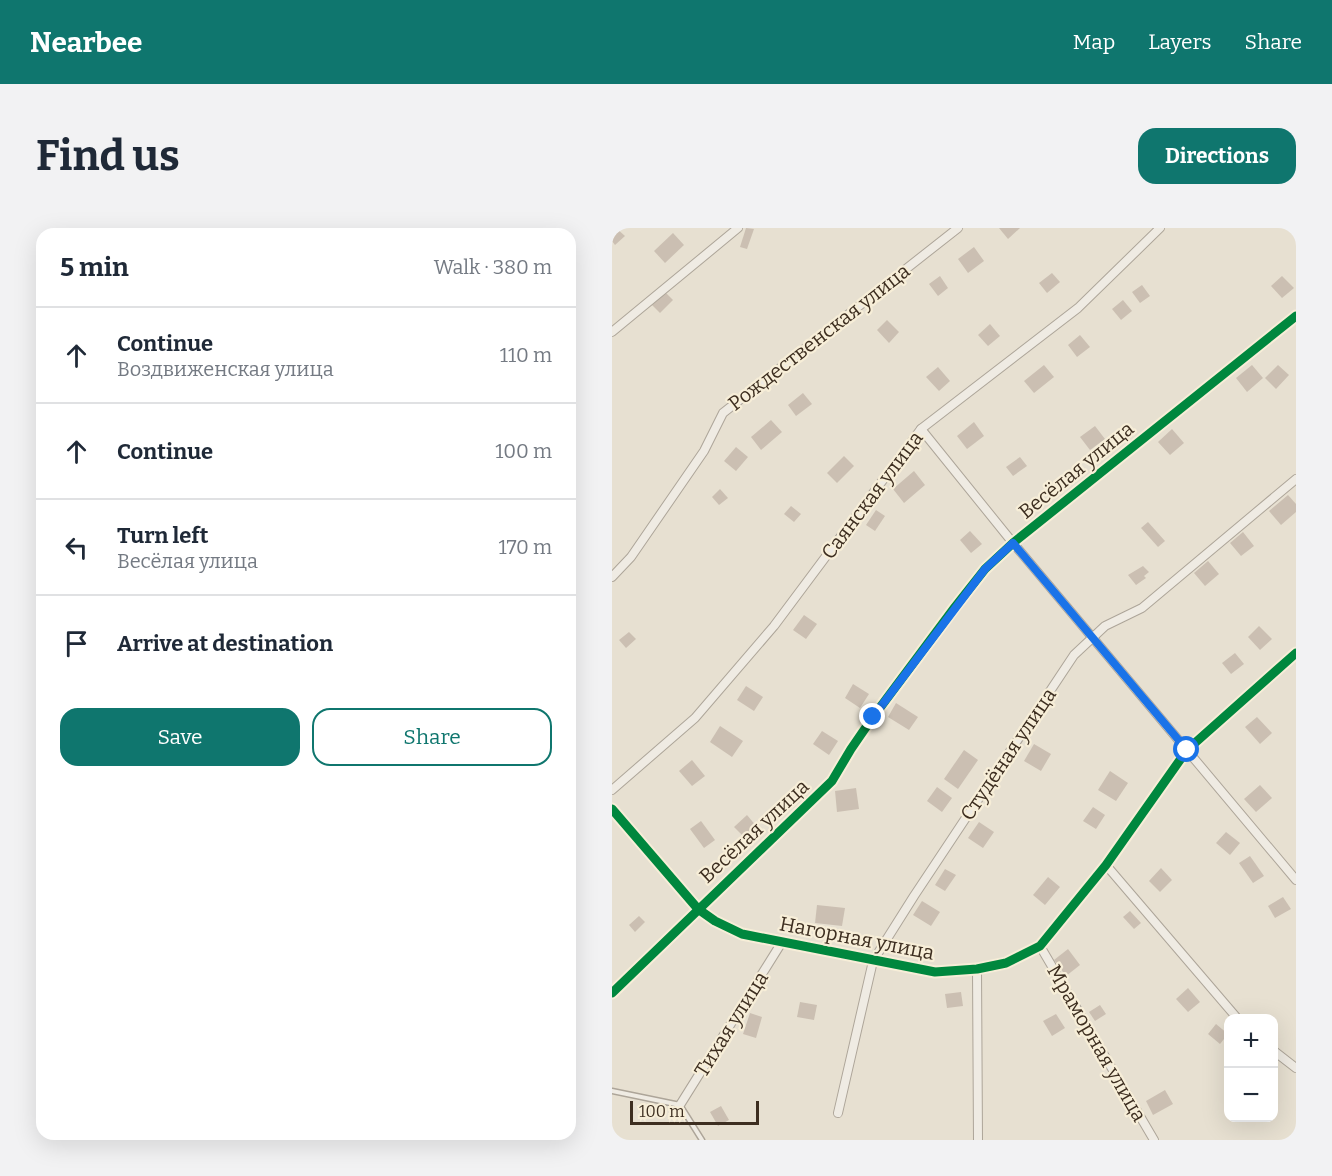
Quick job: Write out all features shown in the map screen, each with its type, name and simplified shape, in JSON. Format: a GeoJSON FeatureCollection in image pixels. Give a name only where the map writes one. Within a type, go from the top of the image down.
{"type":"FeatureCollection","features":[{"type":"Feature","properties":{"kind":"street"},"geometry":{"type":"LineString","coordinates":[[612,332],[738,228]]}},
{"type":"Feature","properties":{"kind":"street","name":"Рождественская улица"},"geometry":{"type":"LineString","coordinates":[[612,578],[631,557],[705,451],[723,413],[958,228]]}},
{"type":"Feature","properties":{"kind":"street","name":"Саянская улица"},"geometry":{"type":"LineString","coordinates":[[612,790],[695,718],[717,693],[774,626],[921,429],[1078,308],[1160,228]]}},
{"type":"Feature","properties":{"kind":"street","name":"Весёлая улица"},"geometry":{"type":"LineString","coordinates":[[612,993],[698,909],[802,813],[832,781],[862,733],[985,569],[1013,543],[1296,316]]}},
{"type":"Feature","properties":{"kind":"street"},"geometry":{"type":"LineString","coordinates":[[921,429],[1013,543],[1296,880]]}},
{"type":"Feature","properties":{"kind":"street","name":"Студёная улица"},"geometry":{"type":"LineString","coordinates":[[838,1113],[873,961],[1074,655],[1105,626],[1142,608],[1296,479]]}},
{"type":"Feature","properties":{"kind":"street","name":"Нагорная улица"},"geometry":{"type":"LineString","coordinates":[[612,809],[698,909],[715,921],[742,934],[935,972],[977,969],[1006,963],[1040,946],[1106,865],[1187,750],[1296,653]]}},
{"type":"Feature","properties":{"kind":"street"},"geometry":{"type":"LineString","coordinates":[[1106,865],[1234,1014]]}},
{"type":"Feature","properties":{"kind":"street","name":"Тихая улица"},"geometry":{"type":"LineString","coordinates":[[680,1105],[782,942]]}},
{"type":"Feature","properties":{"kind":"street","name":"Мраморная улица"},"geometry":{"type":"LineString","coordinates":[[1040,946],[1154,1140]]}},
{"type":"Feature","properties":{"kind":"street"},"geometry":{"type":"LineString","coordinates":[[977,969],[978,1140]]}},
{"type":"Feature","properties":{"kind":"street"},"geometry":{"type":"LineString","coordinates":[[1278,1054],[1296,1068]]}},
{"type":"Feature","properties":{"kind":"lane"},"geometry":{"type":"LineString","coordinates":[[612,1091],[680,1105],[702,1140]]}},
{"type":"Feature","properties":{"kind":"building"},"geometry":{"type":"Polygon","coordinates":[[[616,228],[625,236],[615,245],[612,241],[612,231],[616,228]]]}},
{"type":"Feature","properties":{"kind":"building"},"geometry":{"type":"Polygon","coordinates":[[[746,228],[754,229],[747,249],[740,247],[746,228]]]}},
{"type":"Feature","properties":{"kind":"building"},"geometry":{"type":"Polygon","coordinates":[[[999,228],[1020,228],[1008,239],[999,228]]]}},
{"type":"Feature","properties":{"kind":"building"},"geometry":{"type":"Polygon","coordinates":[[[673,233],[684,245],[665,263],[654,251],[673,233]]]}},
{"type":"Feature","properties":{"kind":"building"},"geometry":{"type":"Polygon","coordinates":[[[974,247],[984,261],[968,273],[958,259],[974,247]]]}},
{"type":"Feature","properties":{"kind":"building"},"geometry":{"type":"Polygon","coordinates":[[[1052,273],[1060,282],[1047,293],[1039,283],[1052,273]]]}},
{"type":"Feature","properties":{"kind":"building"},"geometry":{"type":"Polygon","coordinates":[[[940,276],[948,288],[938,296],[929,284],[940,276]]]}},
{"type":"Feature","properties":{"kind":"building"},"geometry":{"type":"Polygon","coordinates":[[[1282,276],[1294,288],[1282,298],[1271,286],[1282,276]]]}},
{"type":"Feature","properties":{"kind":"building"},"geometry":{"type":"Polygon","coordinates":[[[1142,285],[1150,296],[1140,303],[1132,292],[1142,285]]]}},
{"type":"Feature","properties":{"kind":"building"},"geometry":{"type":"Polygon","coordinates":[[[665,292],[673,300],[660,313],[652,305],[665,292]]]}},
{"type":"Feature","properties":{"kind":"building"},"geometry":{"type":"Polygon","coordinates":[[[1123,300],[1132,311],[1121,320],[1112,309],[1123,300]]]}},
{"type":"Feature","properties":{"kind":"building"},"geometry":{"type":"Polygon","coordinates":[[[887,320],[899,332],[889,343],[877,330],[887,320]]]}},
{"type":"Feature","properties":{"kind":"building"},"geometry":{"type":"Polygon","coordinates":[[[990,324],[1000,336],[988,346],[978,335],[990,324]]]}},
{"type":"Feature","properties":{"kind":"building"},"geometry":{"type":"Polygon","coordinates":[[[1080,335],[1090,347],[1077,357],[1068,345],[1080,335]]]}},
{"type":"Feature","properties":{"kind":"building"},"geometry":{"type":"Polygon","coordinates":[[[1044,365],[1054,377],[1034,393],[1024,381],[1044,365]]]}},
{"type":"Feature","properties":{"kind":"building"},"geometry":{"type":"Polygon","coordinates":[[[1252,365],[1263,378],[1247,392],[1236,378],[1252,365]]]}},
{"type":"Feature","properties":{"kind":"building"},"geometry":{"type":"Polygon","coordinates":[[[1278,365],[1289,375],[1276,389],[1265,378],[1278,365]]]}},
{"type":"Feature","properties":{"kind":"building"},"geometry":{"type":"Polygon","coordinates":[[[938,367],[950,381],[939,391],[926,377],[938,367]]]}},
{"type":"Feature","properties":{"kind":"building"},"geometry":{"type":"Polygon","coordinates":[[[803,393],[812,404],[796,416],[788,405],[803,393]]]}},
{"type":"Feature","properties":{"kind":"building"},"geometry":{"type":"Polygon","coordinates":[[[771,420],[782,432],[761,450],[751,437],[771,420]]]}},
{"type":"Feature","properties":{"kind":"building"},"geometry":{"type":"Polygon","coordinates":[[[974,422],[984,436],[967,449],[957,436],[974,422]]]}},
{"type":"Feature","properties":{"kind":"building"},"geometry":{"type":"Polygon","coordinates":[[[1095,426],[1105,439],[1090,450],[1080,437],[1095,426]]]}},
{"type":"Feature","properties":{"kind":"building"},"geometry":{"type":"Polygon","coordinates":[[[1172,429],[1184,443],[1170,455],[1158,442],[1172,429]]]}},
{"type":"Feature","properties":{"kind":"building"},"geometry":{"type":"Polygon","coordinates":[[[736,447],[748,457],[736,471],[724,461],[736,447]]]}},
{"type":"Feature","properties":{"kind":"building"},"geometry":{"type":"Polygon","coordinates":[[[844,456],[854,466],[837,483],[827,473],[844,456]]]}},
{"type":"Feature","properties":{"kind":"building"},"geometry":{"type":"Polygon","coordinates":[[[1020,457],[1027,466],[1013,476],[1006,467],[1020,457]]]}},
{"type":"Feature","properties":{"kind":"building"},"geometry":{"type":"Polygon","coordinates":[[[914,471],[925,485],[904,503],[893,489],[914,471]]]}},
{"type":"Feature","properties":{"kind":"building"},"geometry":{"type":"Polygon","coordinates":[[[720,489],[728,498],[719,505],[712,497],[720,489]]]}},
{"type":"Feature","properties":{"kind":"building"},"geometry":{"type":"Polygon","coordinates":[[[1288,495],[1296,504],[1296,512],[1281,525],[1269,511],[1288,495]]]}},
{"type":"Feature","properties":{"kind":"building"},"geometry":{"type":"Polygon","coordinates":[[[791,506],[801,514],[794,522],[784,514],[791,506]]]}},
{"type":"Feature","properties":{"kind":"building"},"geometry":{"type":"Polygon","coordinates":[[[876,510],[885,516],[875,531],[866,525],[876,510]]]}},
{"type":"Feature","properties":{"kind":"building"},"geometry":{"type":"Polygon","coordinates":[[[1148,522],[1165,541],[1158,547],[1141,528],[1148,522]]]}},
{"type":"Feature","properties":{"kind":"building"},"geometry":{"type":"Polygon","coordinates":[[[970,531],[982,544],[971,553],[960,540],[970,531]]]}},
{"type":"Feature","properties":{"kind":"building"},"geometry":{"type":"Polygon","coordinates":[[[1243,532],[1254,546],[1241,556],[1230,543],[1243,532]]]}},
{"type":"Feature","properties":{"kind":"building"},"geometry":{"type":"Polygon","coordinates":[[[1208,561],[1219,574],[1205,586],[1194,573],[1208,561]]]}},
{"type":"Feature","properties":{"kind":"building"},"geometry":{"type":"Polygon","coordinates":[[[1143,566],[1149,572],[1144,576],[1146,578],[1136,585],[1128,575],[1143,566]]]}},
{"type":"Feature","properties":{"kind":"building"},"geometry":{"type":"Polygon","coordinates":[[[804,615],[817,624],[806,639],[793,630],[804,615]]]}},
{"type":"Feature","properties":{"kind":"building"},"geometry":{"type":"Polygon","coordinates":[[[1259,626],[1272,639],[1260,650],[1248,637],[1259,626]]]}},
{"type":"Feature","properties":{"kind":"building"},"geometry":{"type":"Polygon","coordinates":[[[629,632],[636,639],[626,648],[619,640],[629,632]]]}},
{"type":"Feature","properties":{"kind":"building"},"geometry":{"type":"Polygon","coordinates":[[[1235,653],[1244,664],[1231,674],[1222,663],[1235,653]]]}},
{"type":"Feature","properties":{"kind":"building"},"geometry":{"type":"Polygon","coordinates":[[[853,684],[869,694],[860,708],[845,698],[853,684]]]}},
{"type":"Feature","properties":{"kind":"building"},"geometry":{"type":"Polygon","coordinates":[[[746,686],[763,697],[754,711],[737,700],[746,686]]]}},
{"type":"Feature","properties":{"kind":"building"},"geometry":{"type":"Polygon","coordinates":[[[896,703],[918,717],[909,730],[888,717],[896,703]]]}},
{"type":"Feature","properties":{"kind":"building"},"geometry":{"type":"Polygon","coordinates":[[[1257,717],[1272,733],[1260,744],[1245,727],[1257,717]]]}},
{"type":"Feature","properties":{"kind":"building"},"geometry":{"type":"Polygon","coordinates":[[[720,726],[743,741],[732,757],[710,742],[720,726]]]}},
{"type":"Feature","properties":{"kind":"building"},"geometry":{"type":"Polygon","coordinates":[[[822,731],[838,741],[829,755],[813,744],[822,731]]]}},
{"type":"Feature","properties":{"kind":"building"},"geometry":{"type":"Polygon","coordinates":[[[1034,744],[1051,754],[1041,771],[1024,761],[1034,744]]]}},
{"type":"Feature","properties":{"kind":"building"},"geometry":{"type":"Polygon","coordinates":[[[964,750],[978,760],[958,789],[944,779],[964,750]]]}},
{"type":"Feature","properties":{"kind":"building"},"geometry":{"type":"Polygon","coordinates":[[[692,760],[705,776],[692,786],[679,771],[692,760]]]}},
{"type":"Feature","properties":{"kind":"building"},"geometry":{"type":"Polygon","coordinates":[[[1110,771],[1128,783],[1116,801],[1098,790],[1110,771]]]}},
{"type":"Feature","properties":{"kind":"building"},"geometry":{"type":"Polygon","coordinates":[[[1260,785],[1272,798],[1256,812],[1244,799],[1260,785]]]}},
{"type":"Feature","properties":{"kind":"building"},"geometry":{"type":"Polygon","coordinates":[[[937,787],[952,798],[942,812],[927,801],[937,787]]]}},
{"type":"Feature","properties":{"kind":"building"},"geometry":{"type":"Polygon","coordinates":[[[856,788],[859,809],[837,812],[835,791],[856,788]]]}},
{"type":"Feature","properties":{"kind":"building"},"geometry":{"type":"Polygon","coordinates":[[[1093,807],[1105,815],[1096,829],[1083,821],[1093,807]]]}},
{"type":"Feature","properties":{"kind":"building"},"geometry":{"type":"Polygon","coordinates":[[[747,815],[757,827],[745,838],[734,827],[747,815]]]}},
{"type":"Feature","properties":{"kind":"building"},"geometry":{"type":"Polygon","coordinates":[[[701,821],[715,840],[704,848],[690,829],[701,821]]]}},
{"type":"Feature","properties":{"kind":"building"},"geometry":{"type":"Polygon","coordinates":[[[979,822],[994,832],[983,848],[968,838],[979,822]]]}},
{"type":"Feature","properties":{"kind":"building"},"geometry":{"type":"Polygon","coordinates":[[[1226,832],[1240,843],[1230,855],[1216,843],[1226,832]]]}},
{"type":"Feature","properties":{"kind":"building"},"geometry":{"type":"Polygon","coordinates":[[[1250,856],[1264,876],[1253,883],[1239,863],[1250,856]]]}},
{"type":"Feature","properties":{"kind":"building"},"geometry":{"type":"Polygon","coordinates":[[[1161,868],[1172,880],[1160,892],[1149,881],[1161,868]]]}},
{"type":"Feature","properties":{"kind":"building"},"geometry":{"type":"Polygon","coordinates":[[[945,869],[956,875],[945,891],[935,885],[945,869]]]}},
{"type":"Feature","properties":{"kind":"building"},"geometry":{"type":"Polygon","coordinates":[[[1048,877],[1060,887],[1045,905],[1033,895],[1048,877]]]}},
{"type":"Feature","properties":{"kind":"building"},"geometry":{"type":"Polygon","coordinates":[[[1283,897],[1291,909],[1275,918],[1268,906],[1283,897]]]}},
{"type":"Feature","properties":{"kind":"building"},"geometry":{"type":"Polygon","coordinates":[[[922,901],[940,912],[931,926],[913,915],[922,901]]]}},
{"type":"Feature","properties":{"kind":"building"},"geometry":{"type":"Polygon","coordinates":[[[817,905],[845,908],[842,926],[815,923],[817,905]]]}},
{"type":"Feature","properties":{"kind":"building"},"geometry":{"type":"Polygon","coordinates":[[[1130,911],[1141,923],[1134,929],[1123,917],[1130,911]]]}},
{"type":"Feature","properties":{"kind":"building"},"geometry":{"type":"Polygon","coordinates":[[[639,916],[645,922],[635,932],[629,925],[639,916]]]}},
{"type":"Feature","properties":{"kind":"building"},"geometry":{"type":"Polygon","coordinates":[[[1068,949],[1080,965],[1066,976],[1054,960],[1068,949]]]}},
{"type":"Feature","properties":{"kind":"building"},"geometry":{"type":"Polygon","coordinates":[[[1188,988],[1200,1002],[1188,1012],[1176,999],[1188,988]]]}},
{"type":"Feature","properties":{"kind":"building"},"geometry":{"type":"Polygon","coordinates":[[[961,992],[963,1006],[947,1008],[945,994],[961,992]]]}},
{"type":"Feature","properties":{"kind":"building"},"geometry":{"type":"Polygon","coordinates":[[[800,1002],[817,1005],[814,1020],[797,1017],[800,1002]]]}},
{"type":"Feature","properties":{"kind":"building"},"geometry":{"type":"Polygon","coordinates":[[[1100,1005],[1106,1014],[1095,1021],[1089,1012],[1100,1005]]]}},
{"type":"Feature","properties":{"kind":"building"},"geometry":{"type":"Polygon","coordinates":[[[750,1013],[762,1017],[756,1038],[743,1034],[750,1013]]]}},
{"type":"Feature","properties":{"kind":"building"},"geometry":{"type":"Polygon","coordinates":[[[1056,1014],[1065,1028],[1052,1036],[1043,1021],[1056,1014]]]}},
{"type":"Feature","properties":{"kind":"building"},"geometry":{"type":"Polygon","coordinates":[[[1216,1024],[1224,1031],[1224,1039],[1220,1044],[1208,1034],[1216,1024]]]}},
{"type":"Feature","properties":{"kind":"building"},"geometry":{"type":"Polygon","coordinates":[[[1165,1090],[1173,1104],[1153,1115],[1146,1101],[1165,1090]]]}},
{"type":"Feature","properties":{"kind":"building"},"geometry":{"type":"Polygon","coordinates":[[[721,1106],[729,1120],[718,1126],[710,1112],[721,1106]]]}},
{"type":"Feature","properties":{"kind":"cycle path"},"geometry":{"type":"LineString","coordinates":[[612,993],[832,781],[873,717],[985,569],[1013,543],[1296,316]]}},
{"type":"Feature","properties":{"kind":"cycle path"},"geometry":{"type":"LineString","coordinates":[[612,809],[698,909],[715,921],[742,934],[935,972],[977,969],[1006,963],[1040,946],[1106,865],[1187,750],[1296,653]]}},
{"type":"Feature","properties":{"kind":"route"},"geometry":{"type":"LineString","coordinates":[[873,717],[985,569],[1013,543],[1187,750]]}}]}
